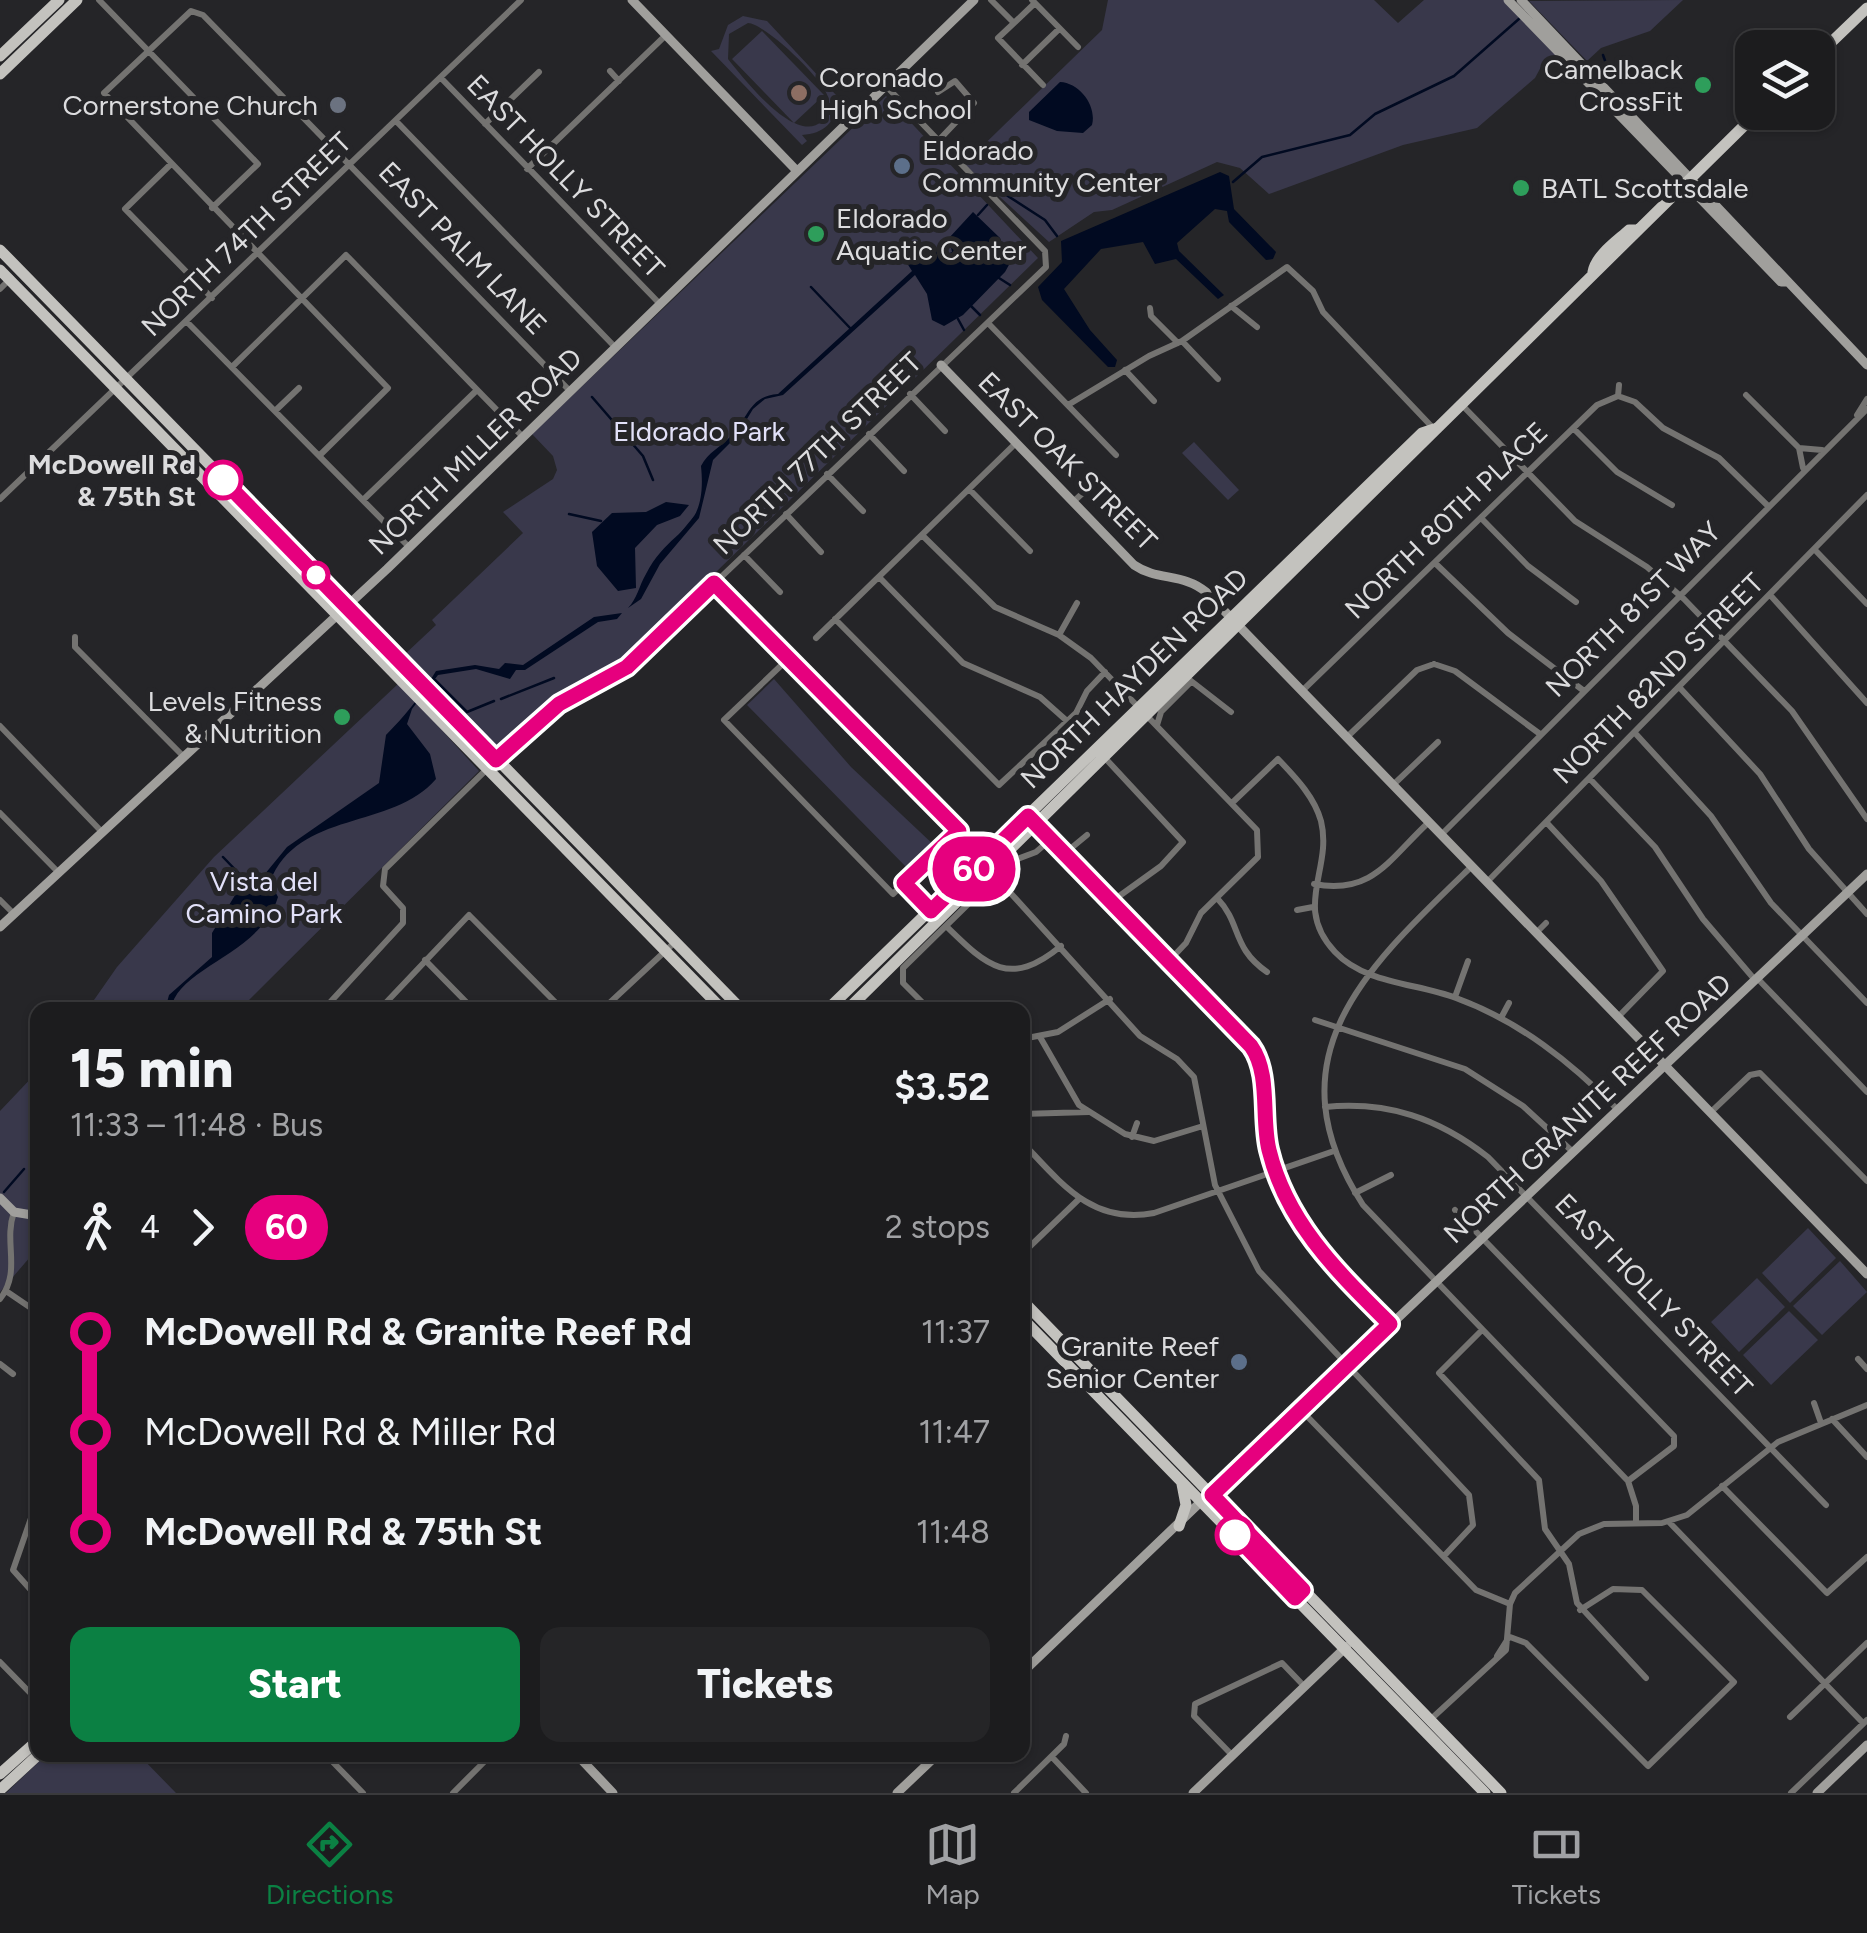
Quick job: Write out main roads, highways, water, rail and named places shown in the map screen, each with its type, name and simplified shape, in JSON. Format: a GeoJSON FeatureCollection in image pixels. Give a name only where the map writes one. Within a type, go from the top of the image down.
{"type":"FeatureCollection","features":[{"type":"Feature","properties":{"kind":"main road"},"geometry":{"type":"LineString","coordinates":[[0,56],[58,0]]}},
{"type":"Feature","properties":{"kind":"main road"},"geometry":{"type":"LineString","coordinates":[[0,74],[76,0]]}},
{"type":"Feature","properties":{"kind":"main road"},"geometry":{"type":"LineString","coordinates":[[1835,39],[1867,8]]}},
{"type":"Feature","properties":{"kind":"main road","name":"NORTH HAYDEN ROAD"},"geometry":{"type":"LineString","coordinates":[[1597,270],[1594,263],[1629,230],[1636,230],[1739,130]]}},
{"type":"Feature","properties":{"kind":"main road","name":"NORTH HAYDEN ROAD"},"geometry":{"type":"LineString","coordinates":[[855,1002],[1144,711],[1328,532],[1430,440],[1434,429],[1597,270],[1636,237],[1636,230]]}},
{"type":"Feature","properties":{"kind":"main road"},"geometry":{"type":"LineString","coordinates":[[0,250],[7,277],[122,384],[670,947],[716,1002]]}},
{"type":"Feature","properties":{"kind":"main road","name":"NORTH HAYDEN ROAD"},"geometry":{"type":"LineString","coordinates":[[1032,821],[1104,758],[1144,711],[1189,680],[1235,622]]}},
{"type":"Feature","properties":{"kind":"main road","name":"NORTH HAYDEN ROAD"},"geometry":{"type":"LineString","coordinates":[[838,1002],[939,919]]}},
{"type":"Feature","properties":{"kind":"main road"},"geometry":{"type":"LineString","coordinates":[[670,947],[733,1002]]}},
{"type":"Feature","properties":{"kind":"main road"},"geometry":{"type":"LineString","coordinates":[[1030,1309],[1181,1480],[1208,1499]]}},
{"type":"Feature","properties":{"kind":"main road"},"geometry":{"type":"LineString","coordinates":[[1030,1325],[1106,1394],[1473,1773],[1501,1793]]}},
{"type":"Feature","properties":{"kind":"main road"},"geometry":{"type":"LineString","coordinates":[[1179,1526],[1186,1500],[1181,1480]]}},
{"type":"Feature","properties":{"kind":"main road"},"geometry":{"type":"LineString","coordinates":[[0,1774],[30,1747]]}},
{"type":"Feature","properties":{"kind":"main road"},"geometry":{"type":"LineString","coordinates":[[0,1790],[30,1762]]}},
{"type":"Feature","properties":{"kind":"main road"},"geometry":{"type":"LineString","coordinates":[[1473,1773],[1485,1793]]}},
{"type":"Feature","properties":{"kind":"waterway"},"geometry":{"type":"LineString","coordinates":[[1233,182],[1262,157],[1350,135],[1375,114],[1454,76],[1520,18]]}},
{"type":"Feature","properties":{"kind":"waterway"},"geometry":{"type":"LineString","coordinates":[[1603,55],[1608,69],[1619,77]]}},
{"type":"Feature","properties":{"kind":"waterway"},"geometry":{"type":"LineString","coordinates":[[997,194],[1000,191],[1045,220],[1057,236]]}},
{"type":"Feature","properties":{"kind":"waterway"},"geometry":{"type":"LineString","coordinates":[[978,215],[987,205]]}},
{"type":"Feature","properties":{"kind":"waterway"},"geometry":{"type":"LineString","coordinates":[[999,278],[1010,285]]}},
{"type":"Feature","properties":{"kind":"waterway"},"geometry":{"type":"LineString","coordinates":[[811,287],[851,329]]}},
{"type":"Feature","properties":{"kind":"waterway"},"geometry":{"type":"LineString","coordinates":[[970,305],[980,315]]}},
{"type":"Feature","properties":{"kind":"waterway"},"geometry":{"type":"LineString","coordinates":[[958,319],[964,330]]}},
{"type":"Feature","properties":{"kind":"waterway"},"geometry":{"type":"LineString","coordinates":[[592,397],[643,456],[653,480]]}},
{"type":"Feature","properties":{"kind":"waterway"},"geometry":{"type":"LineString","coordinates":[[569,514],[601,521]]}},
{"type":"Feature","properties":{"kind":"waterway"},"geometry":{"type":"LineString","coordinates":[[681,534],[695,517]]}},
{"type":"Feature","properties":{"kind":"waterway"},"geometry":{"type":"LineString","coordinates":[[501,699],[554,678]]}},
{"type":"Feature","properties":{"kind":"waterway"},"geometry":{"type":"LineString","coordinates":[[435,680],[467,712],[494,701]]}},
{"type":"Feature","properties":{"kind":"waterway"},"geometry":{"type":"LineString","coordinates":[[223,857],[249,884]]}},
{"type":"Feature","properties":{"kind":"waterway"},"geometry":{"type":"LineString","coordinates":[[4,1192],[24,1169]]}},
{"type":"Feature","properties":{"kind":"place","name":"Camelback CrossFit"},"geometry":{"type":"Point","coordinates":[1703,85]}},
{"type":"Feature","properties":{"kind":"place","name":"Coronado High School"},"geometry":{"type":"Point","coordinates":[799,93]}},
{"type":"Feature","properties":{"kind":"place","name":"Cornerstone Church"},"geometry":{"type":"Point","coordinates":[338,105]}},
{"type":"Feature","properties":{"kind":"place","name":"Eldorado Community Center"},"geometry":{"type":"Point","coordinates":[902,166]}},
{"type":"Feature","properties":{"kind":"place","name":"BATL Scottsdale"},"geometry":{"type":"Point","coordinates":[1521,188]}},
{"type":"Feature","properties":{"kind":"place","name":"Eldorado Aquatic Center"},"geometry":{"type":"Point","coordinates":[816,234]}},
{"type":"Feature","properties":{"kind":"place","name":"McDowell Rd & 75th St"},"geometry":{"type":"Point","coordinates":[223,480]}},
{"type":"Feature","properties":{"kind":"place","name":"Levels Fitness & Nutrition"},"geometry":{"type":"Point","coordinates":[342,717]}},
{"type":"Feature","properties":{"kind":"place","name":"Granite Reef Senior Center"},"geometry":{"type":"Point","coordinates":[1239,1362]}},
{"type":"Feature","properties":{"kind":"park label","name":"Eldorado Park"},"geometry":{"type":"Point","coordinates":[699,431]}},
{"type":"Feature","properties":{"kind":"park label","name":"Vista del Camino Park"},"geometry":{"type":"Point","coordinates":[264,897]}}]}
